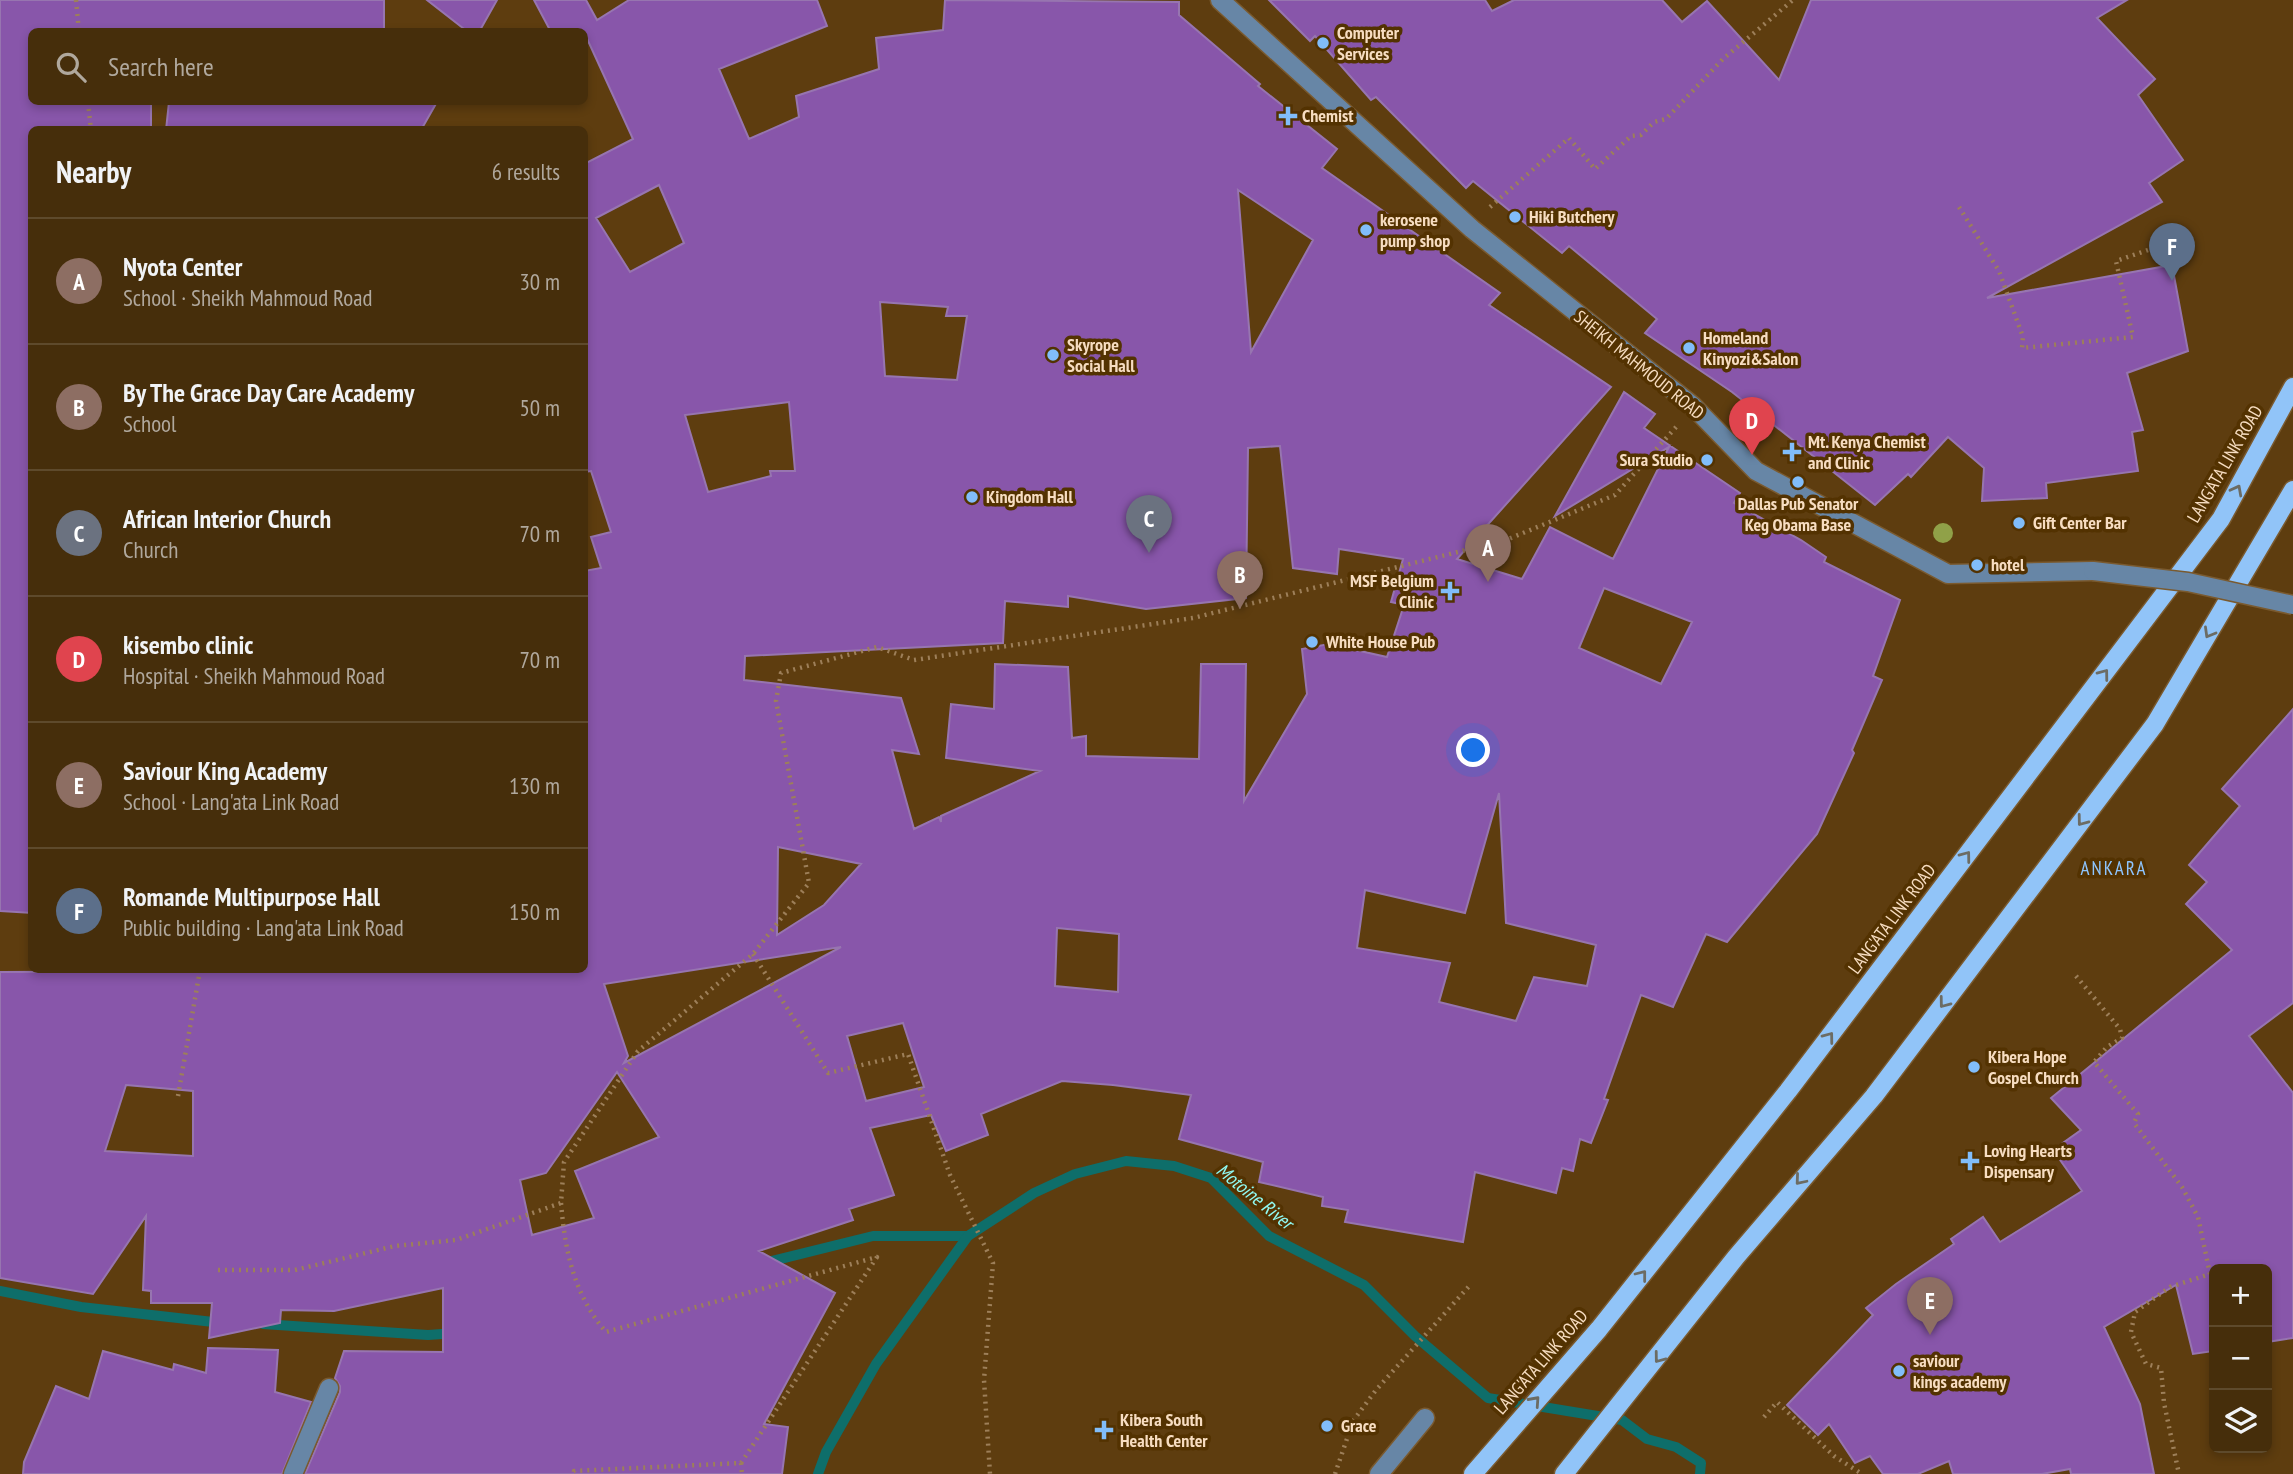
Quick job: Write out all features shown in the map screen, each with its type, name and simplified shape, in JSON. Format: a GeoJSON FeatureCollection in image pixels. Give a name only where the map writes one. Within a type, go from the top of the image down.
{"type":"FeatureCollection","features":[{"type":"Feature","properties":{"kind":"main road","name":"LANG'ATA LINK ROAD"},"geometry":{"type":"LineString","coordinates":[[1474,1474],[1490,1452],[1599,1329],[1788,1091],[2221,519],[2293,387]]}},
{"type":"Feature","properties":{"kind":"main road"},"geometry":{"type":"LineString","coordinates":[[1564,1474],[1737,1257],[1874,1096],[2155,724],[2293,490]]}},
{"type":"Feature","properties":{"kind":"street","name":"SHEIKH MAHMOUD ROAD"},"geometry":{"type":"LineString","coordinates":[[1220,0],[1472,229],[1693,406],[1756,471],[1948,574],[2093,572],[2188,582],[2293,605]]}},
{"type":"Feature","properties":{"kind":"street"},"geometry":{"type":"LineString","coordinates":[[293,1474],[329,1388]]}},
{"type":"Feature","properties":{"kind":"street"},"geometry":{"type":"LineString","coordinates":[[1379,1474],[1425,1418]]}},
{"type":"Feature","properties":{"kind":"path"},"geometry":{"type":"LineString","coordinates":[[76,0],[79,28]]}},
{"type":"Feature","properties":{"kind":"path"},"geometry":{"type":"LineString","coordinates":[[1472,229],[1499,199],[1569,138],[1595,169],[1631,136],[1641,135],[1654,122],[1666,119],[1745,38],[1793,0]]}},
{"type":"Feature","properties":{"kind":"path"},"geometry":{"type":"LineString","coordinates":[[88,105],[91,126]]}},
{"type":"Feature","properties":{"kind":"path"},"geometry":{"type":"LineString","coordinates":[[1959,207],[1999,271],[2023,337],[2022,348],[2133,337],[2116,261],[2151,249]]}},
{"type":"Feature","properties":{"kind":"path"},"geometry":{"type":"LineString","coordinates":[[742,1474],[741,1463],[877,1257],[746,1291],[606,1332],[588,1311],[578,1291],[564,1236],[561,1203],[564,1162],[638,1051],[753,954],[809,883],[776,701],[781,673],[877,646],[914,660],[1193,618],[1506,540],[1615,495],[1693,406]]}},
{"type":"Feature","properties":{"kind":"path"},"geometry":{"type":"LineString","coordinates":[[753,954],[828,1073],[908,1054],[950,1175],[993,1263],[984,1380],[990,1474]]}},
{"type":"Feature","properties":{"kind":"path"},"geometry":{"type":"LineString","coordinates":[[178,1096],[199,973]]}},
{"type":"Feature","properties":{"kind":"path"},"geometry":{"type":"LineString","coordinates":[[2076,976],[2120,1028],[2122,1038],[2107,1047],[2094,1062],[2138,1114],[2134,1123],[2182,1187],[2198,1217],[2208,1262],[2210,1274],[2170,1287],[2135,1312],[2132,1332],[2146,1364],[2161,1368],[2164,1403],[2179,1474]]}},
{"type":"Feature","properties":{"kind":"path"},"geometry":{"type":"LineString","coordinates":[[218,1270],[295,1270],[396,1246],[456,1240],[561,1203]]}},
{"type":"Feature","properties":{"kind":"path"},"geometry":{"type":"LineString","coordinates":[[1335,1474],[1353,1421],[1376,1390],[1471,1284]]}},
{"type":"Feature","properties":{"kind":"path"},"geometry":{"type":"LineString","coordinates":[[1764,1417],[1777,1402],[1804,1430],[1862,1474]]}},
{"type":"Feature","properties":{"kind":"path"},"geometry":{"type":"LineString","coordinates":[[574,1474],[574,1471],[741,1463]]}},
{"type":"Feature","properties":{"kind":"building"},"geometry":{"type":"Polygon","coordinates":[[[0,0],[384,0],[384,28],[28,28],[28,105],[151,105],[151,126],[28,126],[28,913],[0,911],[0,0]]]}},
{"type":"Feature","properties":{"kind":"building"},"geometry":{"type":"Polygon","coordinates":[[[427,0],[497,0],[481,28],[463,28],[427,0]]]}},
{"type":"Feature","properties":{"kind":"building"},"geometry":{"type":"Polygon","coordinates":[[[534,0],[586,0],[597,20],[629,0],[817,0],[827,26],[719,69],[749,139],[799,117],[796,96],[879,69],[876,38],[943,30],[945,0],[1179,2],[1179,15],[1260,84],[1258,86],[1337,149],[1322,168],[1500,293],[1489,305],[1611,387],[1457,559],[1522,579],[1550,527],[1613,559],[1669,447],[1555,516],[1624,392],[1655,414],[1644,428],[1740,493],[1734,503],[1801,540],[1826,557],[1824,562],[1900,600],[1873,676],[1882,680],[1852,750],[1854,753],[1817,834],[1727,942],[1706,934],[1673,1007],[1641,995],[1604,1099],[1608,1100],[1591,1143],[1580,1139],[1573,1171],[1562,1168],[1556,1193],[1475,1172],[1463,1242],[1345,1222],[1348,1210],[1322,1206],[1323,1197],[1259,1182],[1263,1162],[1179,1139],[1191,1095],[1113,1085],[1062,1081],[981,1114],[988,1135],[946,1151],[931,1115],[870,1128],[894,1195],[849,1209],[853,1220],[759,1251],[835,1293],[764,1424],[788,1427],[782,1474],[305,1474],[340,1392],[335,1378],[344,1351],[443,1352],[443,1288],[334,1311],[281,1310],[280,1323],[209,1338],[212,1303],[151,1303],[151,1291],[143,1290],[146,1216],[93,1294],[0,1278],[0,972],[588,973],[588,570],[601,568],[591,537],[611,532],[591,471],[588,471],[588,162],[633,139],[588,41],[588,28],[549,28],[534,0]],[[659,185],[596,218],[630,272],[684,243],[659,185]],[[1238,190],[1251,352],[1313,240],[1238,190]],[[880,302],[885,376],[957,380],[967,316],[946,316],[948,307],[880,302]],[[789,402],[685,415],[708,492],[771,476],[770,471],[795,471],[789,402]],[[1280,446],[1248,448],[1246,598],[1146,609],[1068,596],[1068,607],[1005,601],[1003,643],[745,656],[744,680],[901,698],[919,754],[892,750],[914,829],[939,817],[941,822],[941,816],[1040,771],[946,758],[951,704],[994,709],[995,664],[1068,667],[1072,738],[1086,736],[1086,756],[1199,759],[1201,664],[1246,664],[1244,801],[1307,694],[1302,649],[1329,644],[1387,657],[1404,605],[1391,602],[1403,559],[1339,549],[1337,574],[1293,568],[1280,446]],[[1604,588],[1579,648],[1661,684],[1692,622],[1604,588]],[[1499,793],[1465,913],[1365,890],[1357,948],[1450,963],[1439,1002],[1516,1021],[1534,977],[1587,986],[1596,945],[1506,923],[1499,793]],[[778,847],[777,935],[824,905],[861,864],[778,847]],[[1057,928],[1055,986],[1118,992],[1119,934],[1057,928]],[[841,947],[604,984],[628,1056],[624,1063],[841,947]],[[903,1023],[847,1036],[866,1101],[924,1087],[903,1023]],[[617,1072],[546,1173],[520,1180],[532,1235],[594,1218],[575,1171],[659,1137],[617,1072]],[[126,1085],[105,1151],[193,1156],[193,1091],[126,1085]]]}},
{"type":"Feature","properties":{"kind":"building"},"geometry":{"type":"Polygon","coordinates":[[[1269,0],[1485,0],[1492,11],[1514,0],[1662,0],[1682,22],[1707,1],[1779,80],[1811,0],[2127,0],[2097,18],[2155,79],[2138,95],[2183,160],[2149,183],[2162,202],[1987,298],[2172,265],[2188,351],[2127,373],[2143,430],[2132,432],[2138,471],[2046,483],[2047,498],[1982,501],[1984,468],[1948,437],[1911,477],[1908,474],[1875,505],[1732,392],[1645,333],[1657,319],[1569,246],[1562,253],[1473,181],[1466,188],[1376,97],[1371,100],[1315,36],[1310,41],[1269,0]]]}},
{"type":"Feature","properties":{"kind":"building"},"geometry":{"type":"Polygon","coordinates":[[[169,105],[435,105],[423,126],[166,126],[169,105]]]}},
{"type":"Feature","properties":{"kind":"building"},"geometry":{"type":"Polygon","coordinates":[[[2293,709],[2293,1003],[2249,1036],[2293,1093],[2293,1338],[2272,1341],[2272,1264],[2209,1264],[2209,1352],[2193,1354],[2176,1285],[2104,1327],[2140,1404],[2154,1474],[2071,1474],[2070,1469],[2042,1474],[1953,1474],[1949,1461],[1918,1474],[1883,1474],[1870,1456],[1855,1463],[1829,1424],[1818,1435],[1787,1405],[1873,1315],[1866,1308],[1954,1244],[1951,1239],[1983,1217],[2000,1242],[2082,1191],[2053,1150],[2081,1130],[2051,1098],[2232,950],[2186,904],[2207,882],[2189,865],[2240,806],[2222,789],[2293,709]]]}},
{"type":"Feature","properties":{"kind":"building"},"geometry":{"type":"Polygon","coordinates":[[[208,1348],[278,1350],[275,1392],[311,1402],[282,1474],[23,1474],[24,1462],[56,1386],[89,1399],[103,1351],[173,1370],[174,1364],[206,1373],[208,1348]]]}},
{"type":"Feature","properties":{"kind":"waterway","name":"Motoine River"},"geometry":{"type":"LineString","coordinates":[[818,1474],[826,1452],[876,1364],[968,1236],[1034,1193],[1075,1174],[1126,1161],[1174,1166],[1211,1178],[1269,1236],[1364,1285],[1415,1336],[1488,1398],[1622,1420],[1647,1439],[1676,1447],[1701,1463],[1700,1474]]}},
{"type":"Feature","properties":{"kind":"waterway"},"geometry":{"type":"LineString","coordinates":[[760,1264],[873,1236],[968,1236]]}},
{"type":"Feature","properties":{"kind":"waterway"},"geometry":{"type":"LineString","coordinates":[[0,1291],[81,1307],[222,1323]]}},
{"type":"Feature","properties":{"kind":"waterway"},"geometry":{"type":"LineString","coordinates":[[263,1324],[428,1335],[456,1333]]}},
{"type":"Feature","properties":{"kind":"place","name":"Computer Services"},"geometry":{"type":"Point","coordinates":[1323,43]}},
{"type":"Feature","properties":{"kind":"place","name":"Chemist"},"geometry":{"type":"Point","coordinates":[1288,116]}},
{"type":"Feature","properties":{"kind":"place","name":"Hiki Butchery"},"geometry":{"type":"Point","coordinates":[1515,217]}},
{"type":"Feature","properties":{"kind":"place","name":"kerosene pump shop"},"geometry":{"type":"Point","coordinates":[1366,230]}},
{"type":"Feature","properties":{"kind":"place","name":"Romande Multipurpose Hall"},"geometry":{"type":"Point","coordinates":[2172,281]}},
{"type":"Feature","properties":{"kind":"place","name":"Homeland Kinyozi&Salon"},"geometry":{"type":"Point","coordinates":[1689,348]}},
{"type":"Feature","properties":{"kind":"place","name":"Skyrope Social Hall"},"geometry":{"type":"Point","coordinates":[1053,355]}},
{"type":"Feature","properties":{"kind":"place","name":"Mt. Kenya Chemist and Clinic"},"geometry":{"type":"Point","coordinates":[1792,452]}},
{"type":"Feature","properties":{"kind":"place","name":"kisembo clinic"},"geometry":{"type":"Point","coordinates":[1752,455]}},
{"type":"Feature","properties":{"kind":"place","name":"Sura Studio"},"geometry":{"type":"Point","coordinates":[1707,460]}},
{"type":"Feature","properties":{"kind":"place","name":"Dallas Pub Senator Keg Obama Base"},"geometry":{"type":"Point","coordinates":[1798,482]}},
{"type":"Feature","properties":{"kind":"place","name":"Kingdom Hall"},"geometry":{"type":"Point","coordinates":[972,497]}},
{"type":"Feature","properties":{"kind":"place","name":"Gift Center Bar"},"geometry":{"type":"Point","coordinates":[2019,523]}},
{"type":"Feature","properties":{"kind":"place","name":"African Interior Church"},"geometry":{"type":"Point","coordinates":[1149,553]}},
{"type":"Feature","properties":{"kind":"place","name":"hotel"},"geometry":{"type":"Point","coordinates":[1977,565]}},
{"type":"Feature","properties":{"kind":"place","name":"Nyota Center"},"geometry":{"type":"Point","coordinates":[1488,582]}},
{"type":"Feature","properties":{"kind":"place","name":"MSF Belgium Clinic"},"geometry":{"type":"Point","coordinates":[1450,591]}},
{"type":"Feature","properties":{"kind":"place","name":"By The Grace Day Care Academy"},"geometry":{"type":"Point","coordinates":[1240,609]}},
{"type":"Feature","properties":{"kind":"place","name":"White House Pub"},"geometry":{"type":"Point","coordinates":[1312,642]}},
{"type":"Feature","properties":{"kind":"place","name":"Kibera Hope Gospel Church"},"geometry":{"type":"Point","coordinates":[1974,1067]}},
{"type":"Feature","properties":{"kind":"place","name":"Loving Hearts Dispensary"},"geometry":{"type":"Point","coordinates":[1970,1161]}},
{"type":"Feature","properties":{"kind":"place","name":"Saviour King Academy"},"geometry":{"type":"Point","coordinates":[1930,1335]}},
{"type":"Feature","properties":{"kind":"place","name":"saviour kings academy"},"geometry":{"type":"Point","coordinates":[1899,1371]}},
{"type":"Feature","properties":{"kind":"place","name":"Grace"},"geometry":{"type":"Point","coordinates":[1327,1426]}},
{"type":"Feature","properties":{"kind":"place","name":"Kibera South Health Center"},"geometry":{"type":"Point","coordinates":[1104,1430]}},
{"type":"Feature","properties":{"kind":"district","name":"ANKARA"},"geometry":{"type":"Point","coordinates":[2114,868]}}]}
